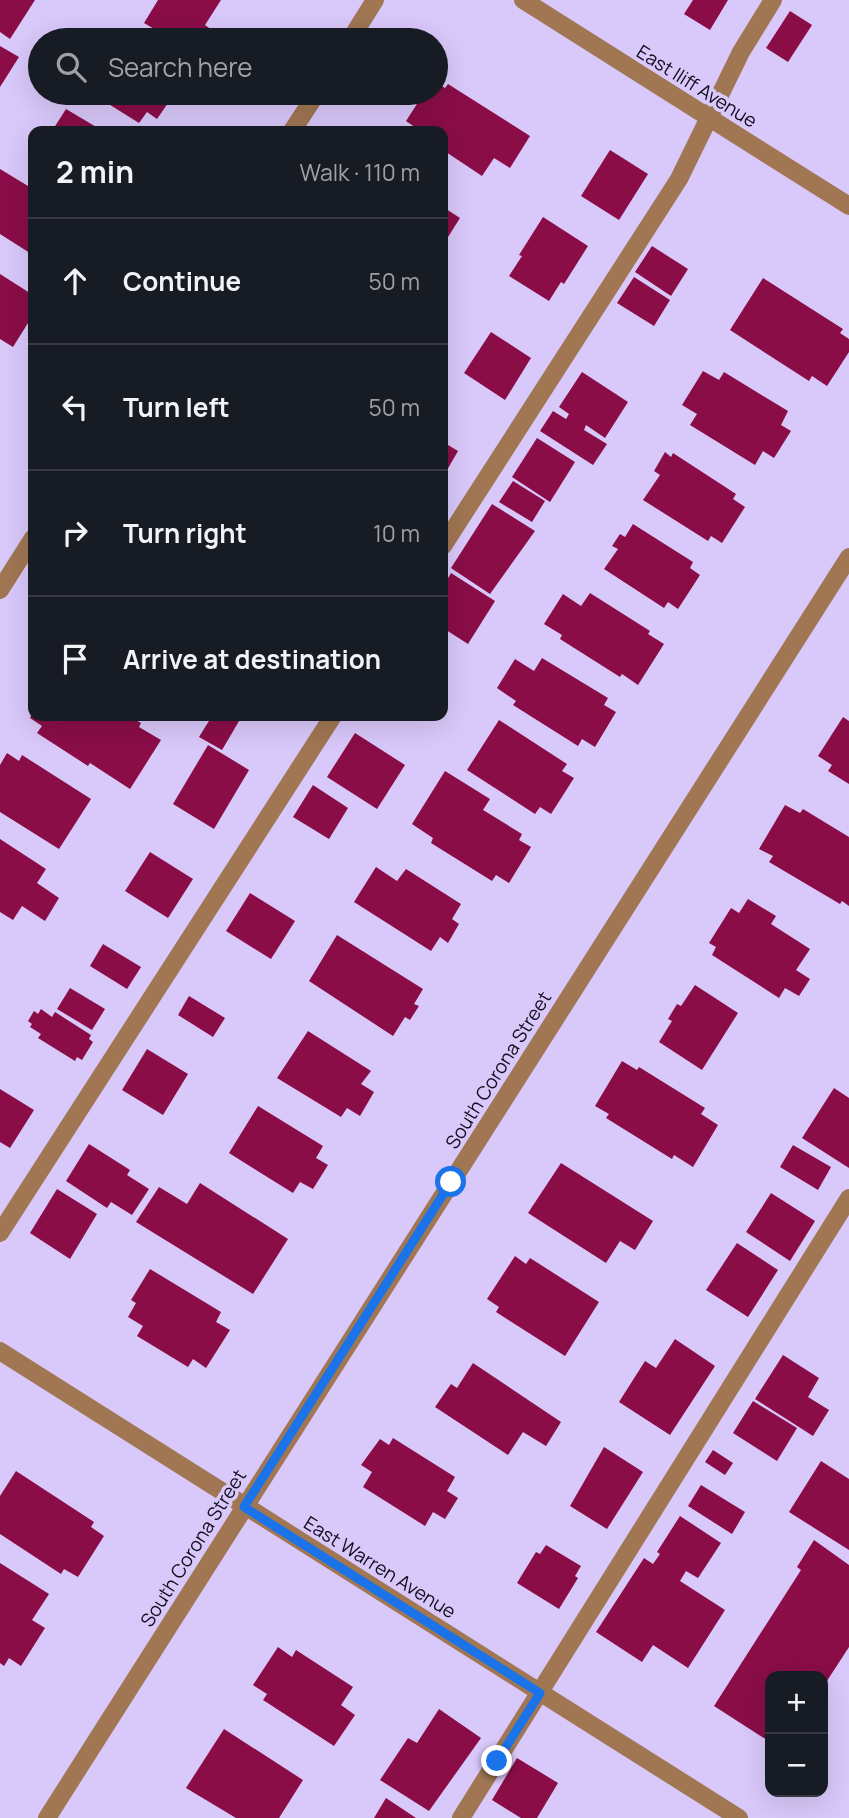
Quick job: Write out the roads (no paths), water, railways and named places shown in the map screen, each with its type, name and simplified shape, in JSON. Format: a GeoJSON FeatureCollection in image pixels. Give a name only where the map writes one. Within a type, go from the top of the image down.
{"type":"FeatureCollection","features":[{"type":"Feature","properties":{"kind":"street"},"geometry":{"type":"LineString","coordinates":[[358,28],[375,0]]}},
{"type":"Feature","properties":{"kind":"street","name":"East Iliff Avenue"},"geometry":{"type":"LineString","coordinates":[[523,0],[849,206]]}},
{"type":"Feature","properties":{"kind":"street"},"geometry":{"type":"LineString","coordinates":[[448,538],[679,179],[741,52],[773,0]]}},
{"type":"Feature","properties":{"kind":"street"},"geometry":{"type":"LineString","coordinates":[[295,126],[309,105]]}},
{"type":"Feature","properties":{"kind":"street"},"geometry":{"type":"LineString","coordinates":[[0,590],[28,546]]}},
{"type":"Feature","properties":{"kind":"street","name":"South Corona Street"},"geometry":{"type":"LineString","coordinates":[[47,1818],[849,557]]}},
{"type":"Feature","properties":{"kind":"street"},"geometry":{"type":"LineString","coordinates":[[0,1233],[330,721]]}},
{"type":"Feature","properties":{"kind":"street"},"geometry":{"type":"LineString","coordinates":[[461,1818],[849,1198]]}},
{"type":"Feature","properties":{"kind":"street","name":"East Warren Avenue"},"geometry":{"type":"LineString","coordinates":[[0,1351],[739,1818]]}}]}
